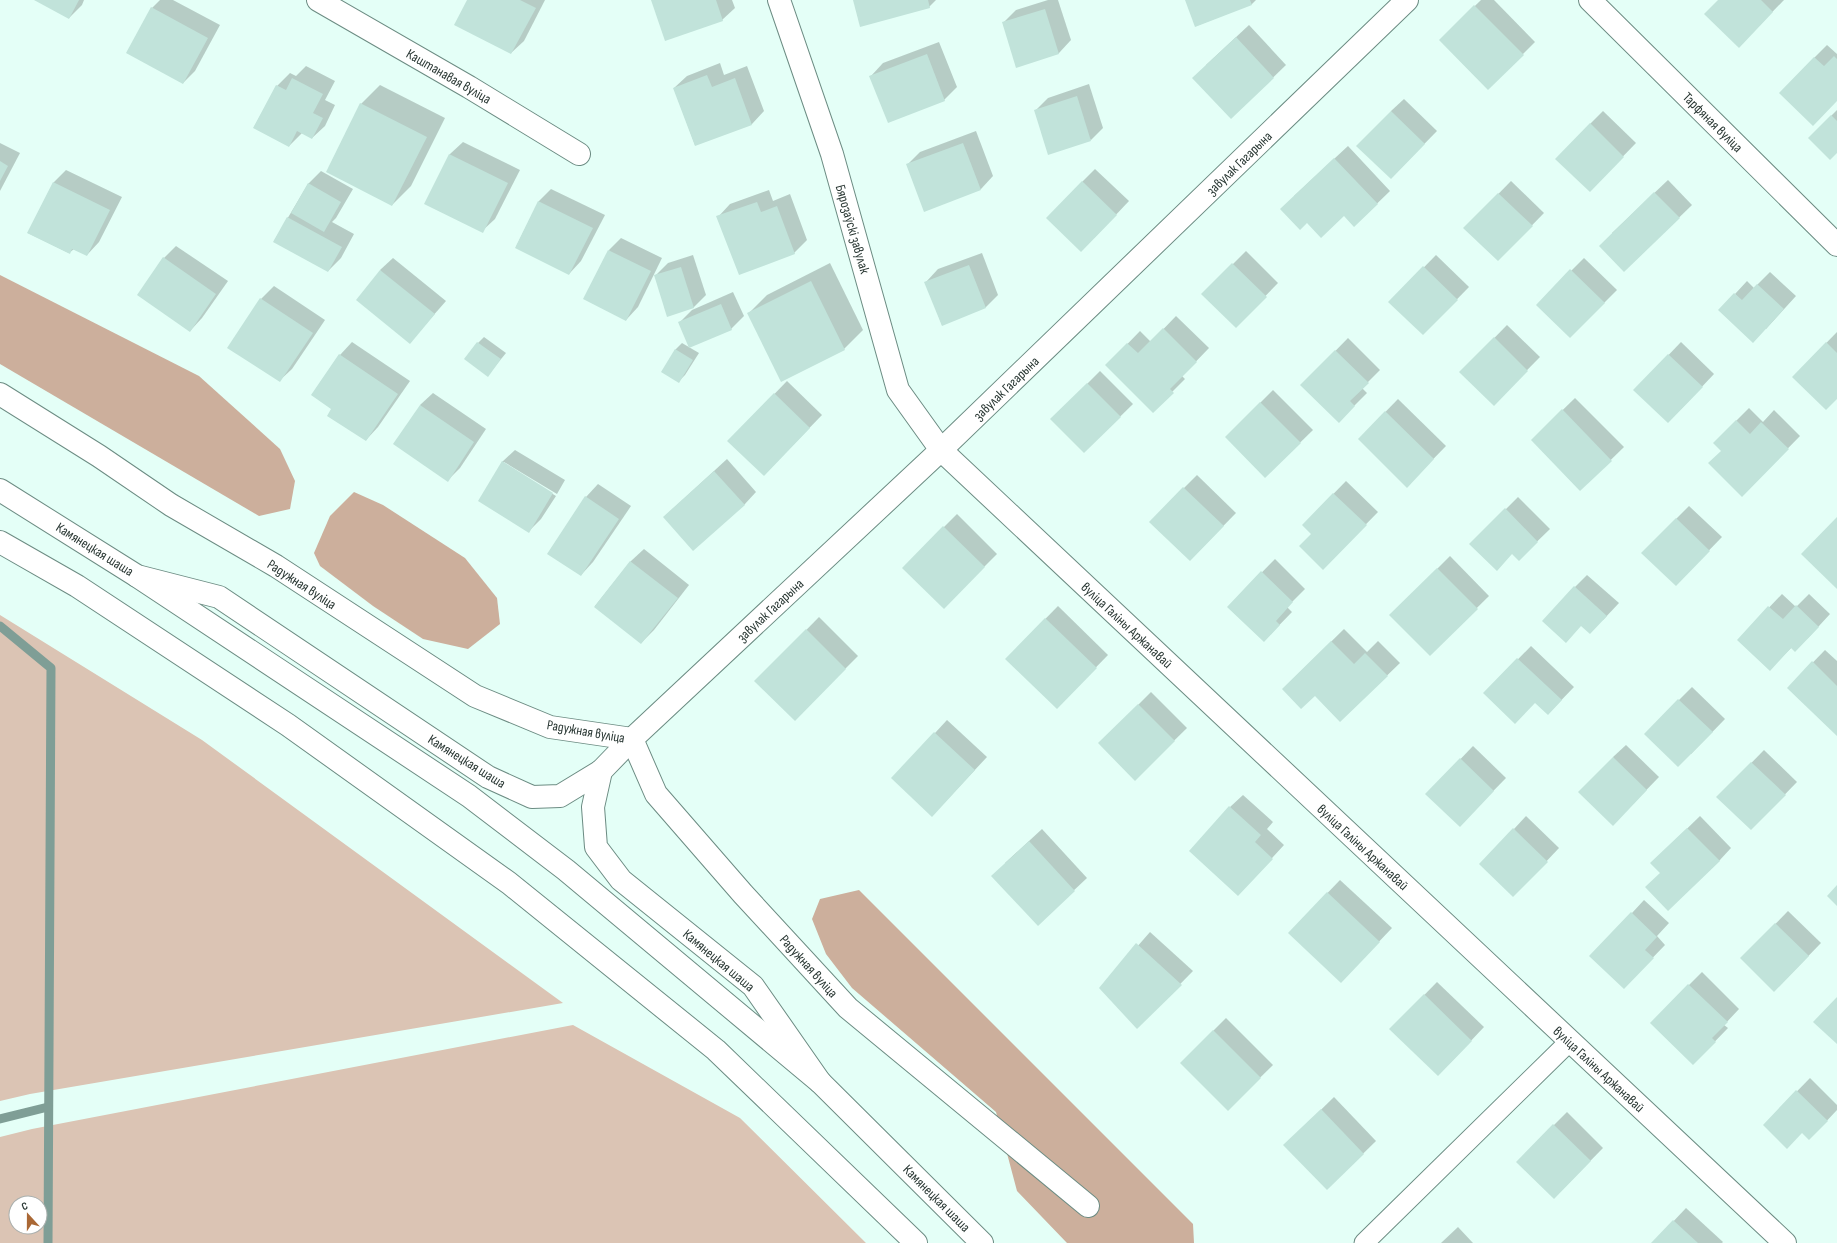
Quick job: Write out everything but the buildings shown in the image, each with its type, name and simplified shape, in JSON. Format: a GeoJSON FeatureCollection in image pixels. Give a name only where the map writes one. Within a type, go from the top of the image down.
{"type":"FeatureCollection","features":[{"type":"Feature","properties":{"kind":"street","name":"Каштанавая вуліца"},"geometry":{"type":"LineString","coordinates":[[318,0],[579,154]]}},
{"type":"Feature","properties":{"kind":"street","name":"Бярозаўскі завулак"},"geometry":{"type":"LineString","coordinates":[[779,0],[832,154],[898,390],[941,450]]}},
{"type":"Feature","properties":{"kind":"street","name":"Тарфяная вуліца"},"geometry":{"type":"LineString","coordinates":[[1590,0],[1837,245]]}},
{"type":"Feature","properties":{"kind":"street","name":"завулак Гагарына"},"geometry":{"type":"LineString","coordinates":[[601,771],[632,739],[941,450],[1402,2]]}},
{"type":"Feature","properties":{"kind":"street","name":"Радужная вуліца"},"geometry":{"type":"LineString","coordinates":[[0,394],[98,456],[171,505],[276,566],[475,696],[550,727],[632,739],[656,794],[743,894],[848,1008],[1088,1206]]}},
{"type":"Feature","properties":{"kind":"street","name":"вуліца Галіны Аржанавай"},"geometry":{"type":"LineString","coordinates":[[941,450],[1785,1243]]}},
{"type":"Feature","properties":{"kind":"street","name":"Камянецкая шаша"},"geometry":{"type":"LineString","coordinates":[[0,490],[137,576],[219,596],[488,777],[532,797],[560,796],[601,771]]}},
{"type":"Feature","properties":{"kind":"street"},"geometry":{"type":"LineString","coordinates":[[0,542],[77,586],[274,717],[509,883],[716,1050],[916,1243]]}},
{"type":"Feature","properties":{"kind":"street"},"geometry":{"type":"LineString","coordinates":[[137,576],[469,796],[566,870],[820,1082]]}},
{"type":"Feature","properties":{"kind":"street","name":"Камянецкая шаша"},"geometry":{"type":"LineString","coordinates":[[601,771],[593,807],[596,847],[621,880],[754,986],[820,1082],[982,1243]]}},
{"type":"Feature","properties":{"kind":"lane"},"geometry":{"type":"LineString","coordinates":[[1364,1243],[1570,1041]]}},
{"type":"Feature","properties":{"kind":"shaded area"},"geometry":{"type":"Polygon","coordinates":[[[0,275],[199,376],[280,449],[295,481],[290,509],[259,516],[0,364],[0,275]]]}},
{"type":"Feature","properties":{"kind":"shaded area"},"geometry":{"type":"Polygon","coordinates":[[[354,492],[383,505],[465,558],[497,598],[500,624],[468,649],[423,639],[373,606],[320,566],[314,553],[330,516],[354,492]]]}},
{"type":"Feature","properties":{"kind":"shaded area"},"geometry":{"type":"Polygon","coordinates":[[[0,615],[202,740],[563,1003],[30,1094],[0,1101],[0,615]]]}},
{"type":"Feature","properties":{"kind":"shaded area"},"geometry":{"type":"Polygon","coordinates":[[[859,890],[1193,1224],[1194,1243],[1067,1243],[1017,1191],[996,1112],[852,988],[826,954],[812,919],[820,899],[859,890]]]}},
{"type":"Feature","properties":{"kind":"shaded area"},"geometry":{"type":"Polygon","coordinates":[[[573,1025],[740,1118],[866,1243],[0,1243],[0,1137],[32,1129],[573,1025]]]}},
{"type":"Feature","properties":{"kind":"waterway"},"geometry":{"type":"LineString","coordinates":[[0,626],[51,668],[48,1243]]}},
{"type":"Feature","properties":{"kind":"waterway"},"geometry":{"type":"LineString","coordinates":[[0,1119],[48,1107]]}}]}
